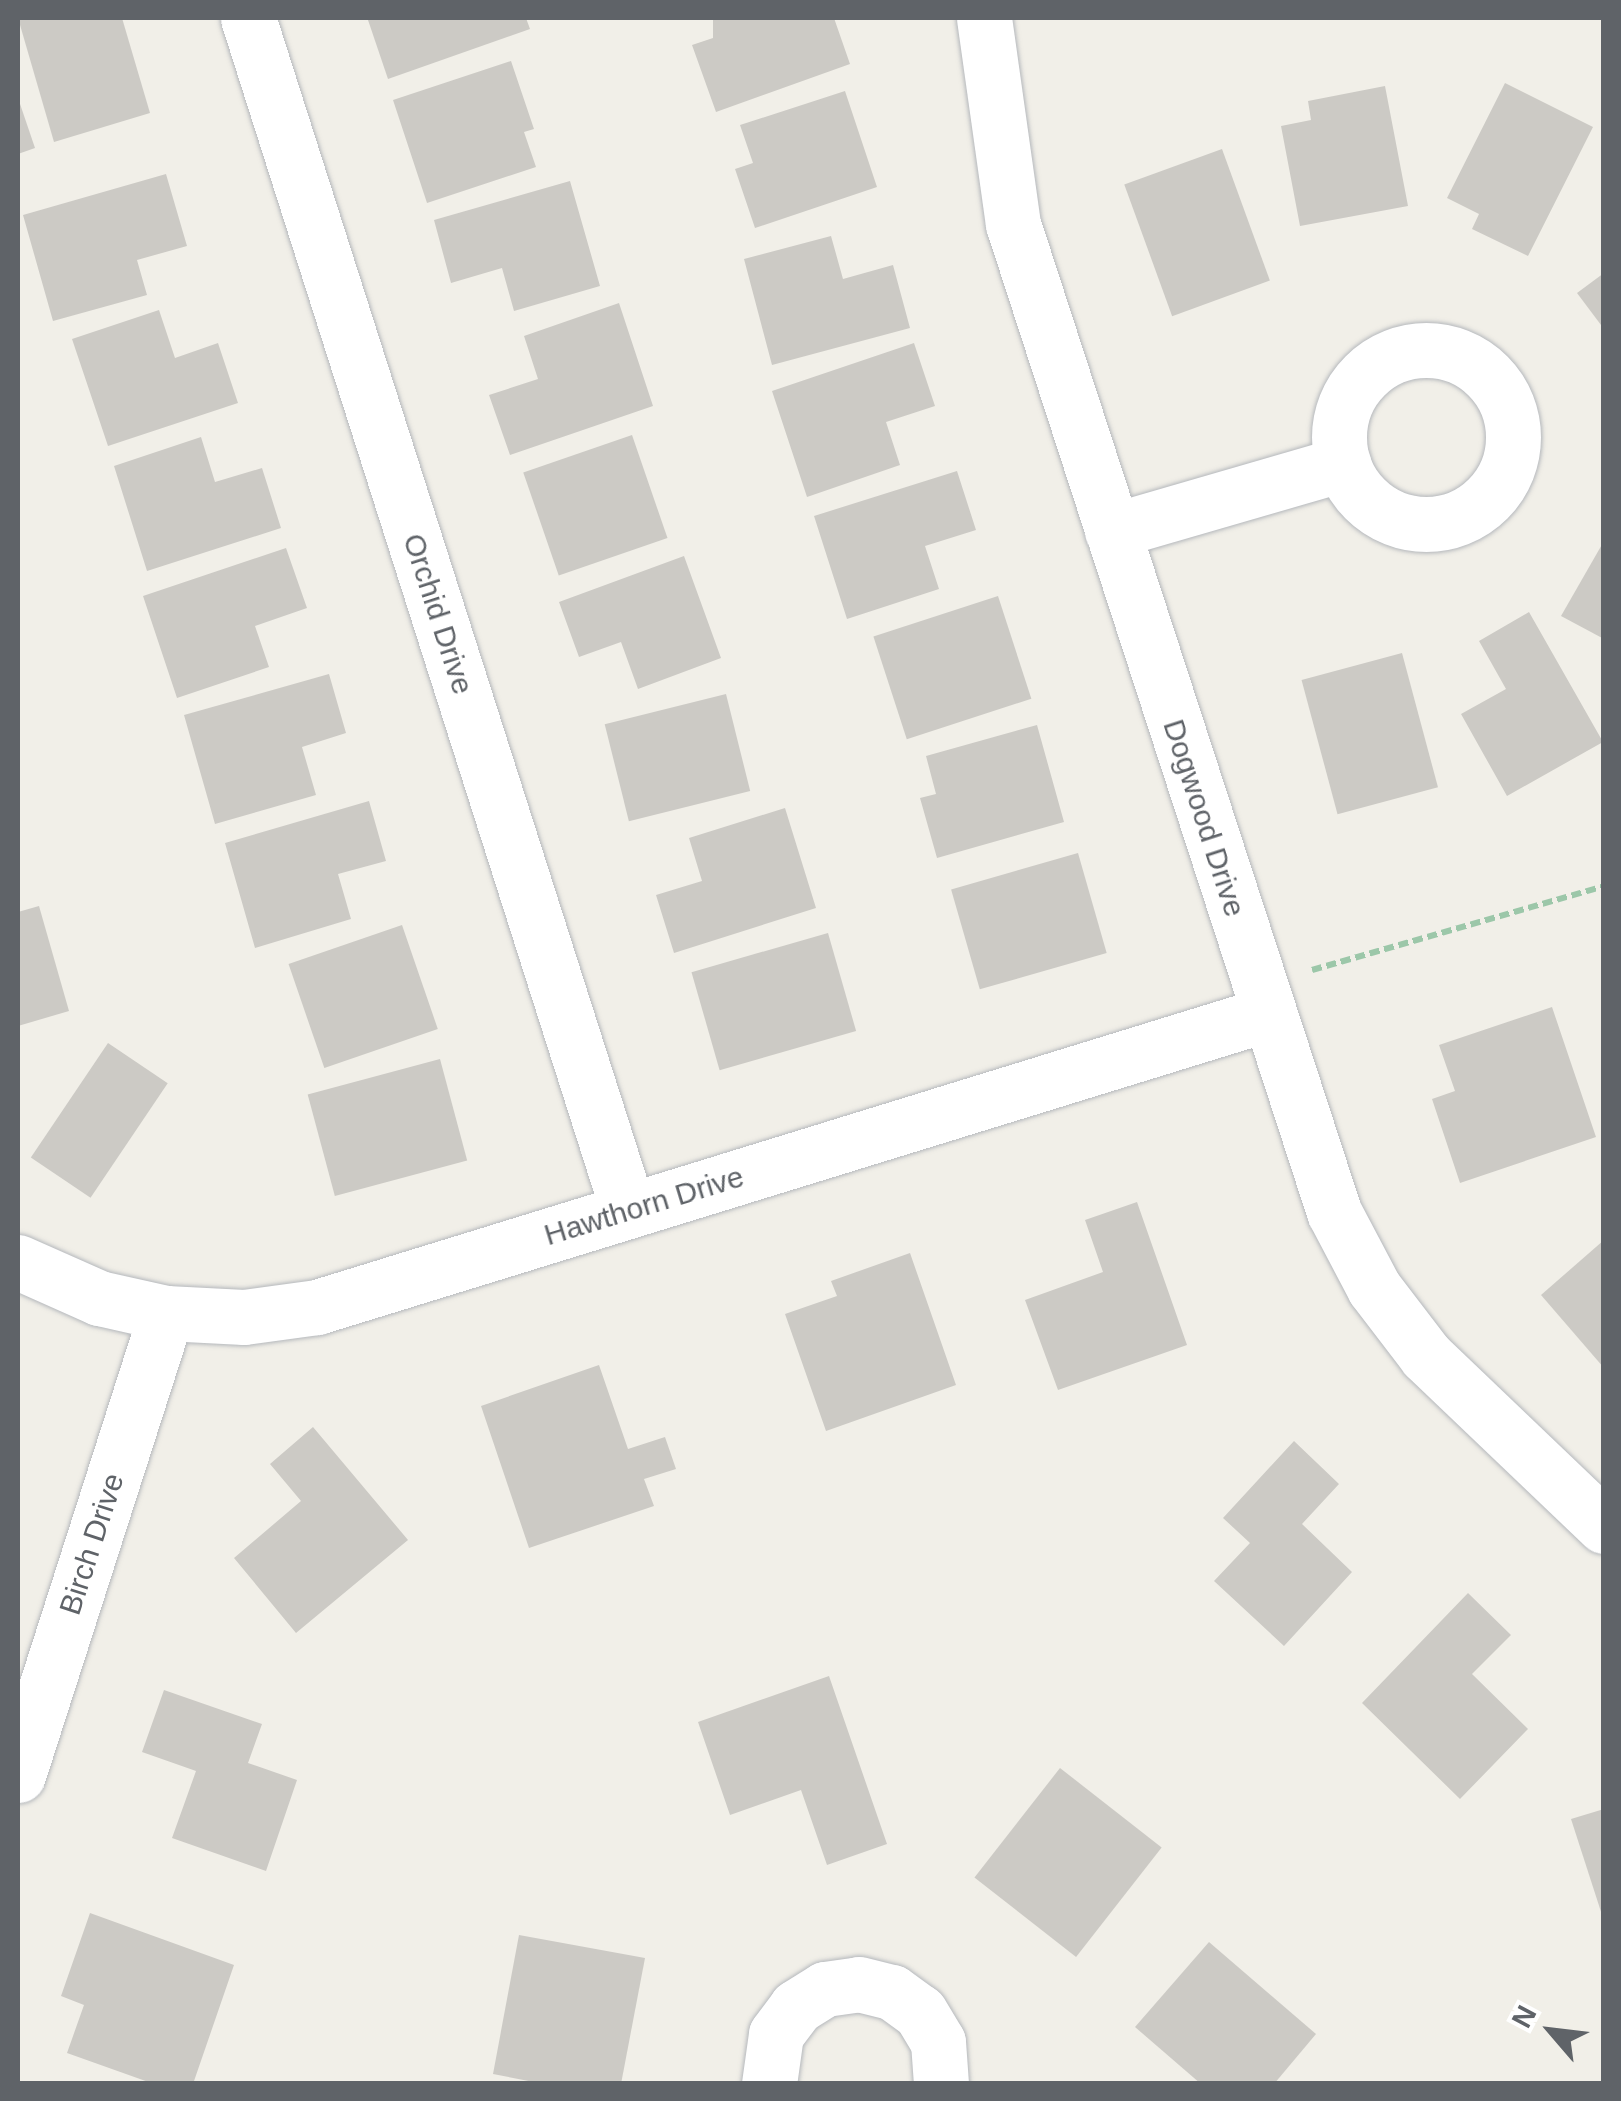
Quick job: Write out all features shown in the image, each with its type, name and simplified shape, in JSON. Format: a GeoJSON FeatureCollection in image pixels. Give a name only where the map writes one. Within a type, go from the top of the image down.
{"type":"FeatureCollection","features":[{"type":"Feature","properties":{"kind":"street","name":"Orchid Drive"},"geometry":{"type":"LineString","coordinates":[[248,18],[628,1210]]}},
{"type":"Feature","properties":{"kind":"street","name":"Dogwood Drive"},"geometry":{"type":"LineString","coordinates":[[984,18],[1006,199],[1334,1212],[1374,1288],[1436,1367],[1604,1526]]}},
{"type":"Feature","properties":{"kind":"street"},"geometry":{"type":"LineString","coordinates":[[1112,531],[1343,464]]}},
{"type":"Feature","properties":{"kind":"street","name":"Hawthorn Drive"},"geometry":{"type":"LineString","coordinates":[[18,1262],[99,1298],[166,1313],[244,1317],[318,1307],[628,1210],[1263,1001]]}},
{"type":"Feature","properties":{"kind":"street","name":"Birch Drive"},"geometry":{"type":"LineString","coordinates":[[18,1775],[166,1313]]}},
{"type":"Feature","properties":{"kind":"street"},"geometry":{"type":"LineString","coordinates":[[769,2084],[776,2034],[796,2006],[826,1989],[859,1984],[892,1992],[920,2012],[938,2042],[941,2084]]}},
{"type":"Feature","properties":{"kind":"path"},"geometry":{"type":"LineString","coordinates":[[1263,1001],[1604,886]]}},
{"type":"Feature","properties":{"kind":"building"},"geometry":{"type":"Polygon","coordinates":[[[18,18],[122,18],[150,113],[54,142],[18,18]]]}},
{"type":"Feature","properties":{"kind":"building"},"geometry":{"type":"Polygon","coordinates":[[[526,18],[530,29],[388,79],[368,20],[526,18]]]}},
{"type":"Feature","properties":{"kind":"building"},"geometry":{"type":"Polygon","coordinates":[[[713,18],[834,18],[850,64],[716,112],[692,45],[713,38],[713,18]]]}},
{"type":"Feature","properties":{"kind":"building"},"geometry":{"type":"Polygon","coordinates":[[[511,61],[534,129],[524,132],[536,167],[427,203],[393,100],[511,61]]]}},
{"type":"Feature","properties":{"kind":"building"},"geometry":{"type":"Polygon","coordinates":[[[1505,83],[1593,127],[1528,256],[1472,229],[1479,214],[1447,198],[1505,83]]]}},
{"type":"Feature","properties":{"kind":"building"},"geometry":{"type":"Polygon","coordinates":[[[1385,86],[1408,206],[1300,226],[1281,126],[1311,120],[1308,101],[1385,86]]]}},
{"type":"Feature","properties":{"kind":"building"},"geometry":{"type":"Polygon","coordinates":[[[845,91],[877,187],[755,228],[735,169],[753,163],[740,125],[845,91]]]}},
{"type":"Feature","properties":{"kind":"building"},"geometry":{"type":"Polygon","coordinates":[[[18,98],[35,148],[18,154],[18,98]]]}},
{"type":"Feature","properties":{"kind":"building"},"geometry":{"type":"Polygon","coordinates":[[[1222,149],[1270,281],[1172,316],[1124,185],[1222,149]]]}},
{"type":"Feature","properties":{"kind":"building"},"geometry":{"type":"Polygon","coordinates":[[[166,174],[187,246],[137,260],[147,295],[53,321],[23,215],[166,174]]]}},
{"type":"Feature","properties":{"kind":"building"},"geometry":{"type":"Polygon","coordinates":[[[570,181],[600,286],[514,311],[502,268],[451,283],[434,220],[570,181]]]}},
{"type":"Feature","properties":{"kind":"building"},"geometry":{"type":"Polygon","coordinates":[[[831,236],[843,279],[893,265],[910,328],[772,365],[744,259],[831,236]]]}},
{"type":"Feature","properties":{"kind":"building"},"geometry":{"type":"Polygon","coordinates":[[[1604,273],[1604,329],[1577,293],[1604,273]]]}},
{"type":"Feature","properties":{"kind":"building"},"geometry":{"type":"Polygon","coordinates":[[[619,303],[653,406],[510,455],[489,395],[538,379],[524,336],[619,303]]]}},
{"type":"Feature","properties":{"kind":"building"},"geometry":{"type":"Polygon","coordinates":[[[159,310],[175,358],[218,343],[238,403],[108,446],[72,339],[159,310]]]}},
{"type":"Feature","properties":{"kind":"building"},"geometry":{"type":"Polygon","coordinates":[[[914,343],[935,406],[886,422],[900,465],[807,497],[772,391],[914,343]]]}},
{"type":"Feature","properties":{"kind":"building"},"geometry":{"type":"Polygon","coordinates":[[[632,435],[667,538],[559,576],[523,472],[632,435]]]}},
{"type":"Feature","properties":{"kind":"building"},"geometry":{"type":"Polygon","coordinates":[[[201,437],[215,482],[262,468],[281,528],[147,571],[114,466],[201,437]]]}},
{"type":"Feature","properties":{"kind":"building"},"geometry":{"type":"Polygon","coordinates":[[[957,471],[976,530],[925,546],[939,589],[847,619],[814,516],[957,471]]]}},
{"type":"Feature","properties":{"kind":"building"},"geometry":{"type":"Polygon","coordinates":[[[1604,541],[1604,639],[1561,616],[1604,541]]]}},
{"type":"Feature","properties":{"kind":"building"},"geometry":{"type":"Polygon","coordinates":[[[286,548],[307,608],[255,626],[269,667],[177,698],[143,596],[286,548]]]}},
{"type":"Feature","properties":{"kind":"building"},"geometry":{"type":"Polygon","coordinates":[[[684,556],[721,658],[638,689],[621,642],[579,657],[559,602],[684,556]]]}},
{"type":"Feature","properties":{"kind":"building"},"geometry":{"type":"Polygon","coordinates":[[[998,596],[1031,699],[907,739],[873,636],[998,596]]]}},
{"type":"Feature","properties":{"kind":"building"},"geometry":{"type":"Polygon","coordinates":[[[1529,612],[1603,742],[1507,796],[1461,714],[1506,689],[1479,641],[1529,612]]]}},
{"type":"Feature","properties":{"kind":"building"},"geometry":{"type":"Polygon","coordinates":[[[1402,653],[1438,787],[1338,814],[1302,680],[1402,653]]]}},
{"type":"Feature","properties":{"kind":"building"},"geometry":{"type":"Polygon","coordinates":[[[329,674],[346,733],[302,747],[316,795],[215,824],[184,715],[329,674]]]}},
{"type":"Feature","properties":{"kind":"building"},"geometry":{"type":"Polygon","coordinates":[[[726,694],[750,791],[629,821],[605,724],[726,694]]]}},
{"type":"Feature","properties":{"kind":"building"},"geometry":{"type":"Polygon","coordinates":[[[1037,725],[1064,822],[937,858],[920,798],[936,794],[926,756],[1037,725]]]}},
{"type":"Feature","properties":{"kind":"building"},"geometry":{"type":"Polygon","coordinates":[[[369,801],[386,861],[338,874],[351,919],[255,948],[225,843],[369,801]]]}},
{"type":"Feature","properties":{"kind":"building"},"geometry":{"type":"Polygon","coordinates":[[[785,808],[816,908],[674,953],[656,895],[702,881],[689,838],[785,808]]]}},
{"type":"Feature","properties":{"kind":"building"},"geometry":{"type":"Polygon","coordinates":[[[1078,853],[1107,953],[980,989],[951,889],[1078,853]]]}},
{"type":"Feature","properties":{"kind":"building"},"geometry":{"type":"Polygon","coordinates":[[[39,906],[69,1011],[18,1026],[18,912],[39,906]]]}},
{"type":"Feature","properties":{"kind":"building"},"geometry":{"type":"Polygon","coordinates":[[[402,925],[438,1029],[324,1068],[289,964],[402,925]]]}},
{"type":"Feature","properties":{"kind":"building"},"geometry":{"type":"Polygon","coordinates":[[[828,933],[856,1031],[720,1070],[692,972],[828,933]]]}},
{"type":"Feature","properties":{"kind":"building"},"geometry":{"type":"Polygon","coordinates":[[[1552,1007],[1596,1137],[1460,1183],[1432,1099],[1455,1091],[1439,1045],[1552,1007]]]}},
{"type":"Feature","properties":{"kind":"building"},"geometry":{"type":"Polygon","coordinates":[[[108,1043],[168,1083],[91,1198],[31,1157],[108,1043]]]}},
{"type":"Feature","properties":{"kind":"building"},"geometry":{"type":"Polygon","coordinates":[[[440,1059],[467,1160],[335,1196],[308,1094],[440,1059]]]}},
{"type":"Feature","properties":{"kind":"building"},"geometry":{"type":"Polygon","coordinates":[[[1137,1202],[1187,1345],[1058,1390],[1025,1300],[1103,1272],[1085,1220],[1137,1202]]]}},
{"type":"Feature","properties":{"kind":"building"},"geometry":{"type":"Polygon","coordinates":[[[1604,1240],[1604,1368],[1541,1295],[1604,1240]]]}},
{"type":"Feature","properties":{"kind":"building"},"geometry":{"type":"Polygon","coordinates":[[[910,1253],[956,1385],[826,1431],[785,1314],[837,1296],[831,1281],[910,1253]]]}},
{"type":"Feature","properties":{"kind":"building"},"geometry":{"type":"Polygon","coordinates":[[[599,1365],[628,1449],[665,1437],[676,1469],[644,1479],[654,1506],[529,1548],[481,1406],[599,1365]]]}},
{"type":"Feature","properties":{"kind":"building"},"geometry":{"type":"Polygon","coordinates":[[[313,1427],[408,1540],[296,1633],[234,1558],[301,1501],[270,1464],[313,1427]]]}},
{"type":"Feature","properties":{"kind":"building"},"geometry":{"type":"Polygon","coordinates":[[[1294,1441],[1339,1484],[1302,1524],[1352,1572],[1284,1646],[1214,1581],[1250,1543],[1223,1518],[1294,1441]]]}},
{"type":"Feature","properties":{"kind":"building"},"geometry":{"type":"Polygon","coordinates":[[[1468,1593],[1511,1635],[1472,1674],[1528,1729],[1460,1799],[1362,1703],[1468,1593]]]}},
{"type":"Feature","properties":{"kind":"building"},"geometry":{"type":"Polygon","coordinates":[[[829,1676],[887,1844],[827,1865],[801,1790],[730,1815],[698,1722],[829,1676]]]}},
{"type":"Feature","properties":{"kind":"building"},"geometry":{"type":"Polygon","coordinates":[[[164,1690],[262,1724],[248,1763],[297,1780],[266,1871],[172,1838],[196,1771],[142,1752],[164,1690]]]}},
{"type":"Feature","properties":{"kind":"building"},"geometry":{"type":"Polygon","coordinates":[[[1060,1768],[1162,1847],[1076,1957],[974,1878],[1060,1768]]]}},
{"type":"Feature","properties":{"kind":"building"},"geometry":{"type":"Polygon","coordinates":[[[1604,1809],[1604,1918],[1603,1918],[1571,1819],[1604,1809]]]}},
{"type":"Feature","properties":{"kind":"building"},"geometry":{"type":"Polygon","coordinates":[[[90,1913],[234,1965],[193,2084],[154,2084],[67,2053],[84,2005],[61,1996],[90,1913]]]}},
{"type":"Feature","properties":{"kind":"building"},"geometry":{"type":"Polygon","coordinates":[[[519,1935],[645,1958],[621,2084],[544,2084],[493,2074],[519,1935]]]}},
{"type":"Feature","properties":{"kind":"building"},"geometry":{"type":"Polygon","coordinates":[[[1209,1942],[1316,2034],[1274,2084],[1201,2084],[1135,2027],[1209,1942]]]}}]}
